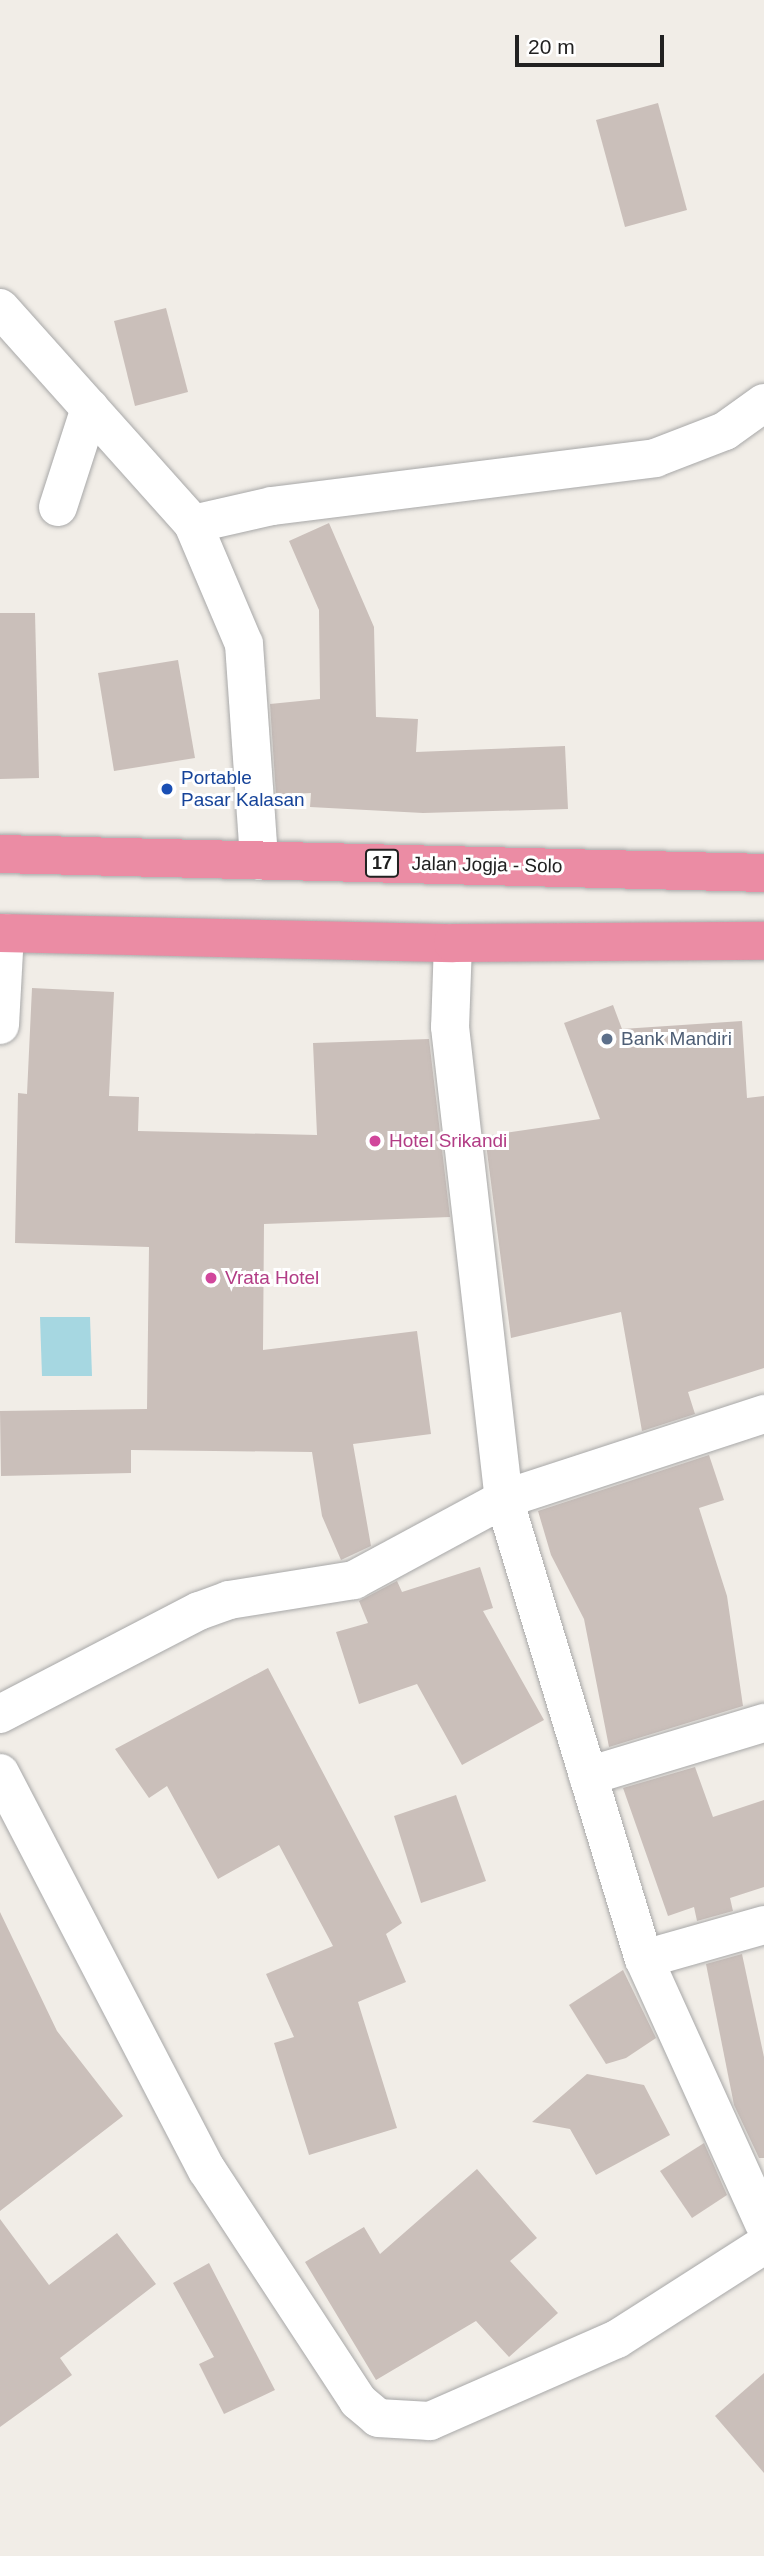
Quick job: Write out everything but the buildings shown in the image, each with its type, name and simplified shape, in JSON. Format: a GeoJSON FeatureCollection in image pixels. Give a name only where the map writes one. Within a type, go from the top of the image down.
{"type":"FeatureCollection","features":[{"type":"Feature","properties":{"kind":"highway","name":"Jalan Jogja - Solo"},"geometry":{"type":"LineString","coordinates":[[0,854],[764,873]]}},
{"type":"Feature","properties":{"kind":"highway"},"geometry":{"type":"LineString","coordinates":[[3,933],[453,943],[764,941]]}},
{"type":"Feature","properties":{"kind":"street"},"geometry":{"type":"LineString","coordinates":[[0,308],[193,524],[244,644],[259,860]]}},
{"type":"Feature","properties":{"kind":"street"},"geometry":{"type":"LineString","coordinates":[[193,524],[272,506],[655,458],[726,431],[764,403]]}},
{"type":"Feature","properties":{"kind":"street"},"geometry":{"type":"LineString","coordinates":[[58,507],[90,408]]}},
{"type":"Feature","properties":{"kind":"street"},"geometry":{"type":"LineString","coordinates":[[0,1025],[3,933]]}},
{"type":"Feature","properties":{"kind":"street"},"geometry":{"type":"LineString","coordinates":[[453,943],[450,1027],[504,1499],[644,1958],[764,2223]]}},
{"type":"Feature","properties":{"kind":"street"},"geometry":{"type":"LineString","coordinates":[[0,1714],[199,1611],[229,1600],[354,1580],[504,1499],[764,1414]]}},
{"type":"Feature","properties":{"kind":"street"},"geometry":{"type":"LineString","coordinates":[[588,1776],[764,1723]]}},
{"type":"Feature","properties":{"kind":"street"},"geometry":{"type":"LineString","coordinates":[[0,1773],[207,2170],[358,2401],[379,2418],[430,2421],[617,2339],[764,2245]]}},
{"type":"Feature","properties":{"kind":"street"},"geometry":{"type":"LineString","coordinates":[[644,1958],[764,1925]]}},
{"type":"Feature","properties":{"kind":"water"},"geometry":{"type":"Polygon","coordinates":[[[40,1317],[90,1317],[92,1376],[42,1376],[40,1317]]]}},
{"type":"Feature","properties":{"kind":"place","name":"Portable Pasar Kalasan"},"geometry":{"type":"Point","coordinates":[167,789]}},
{"type":"Feature","properties":{"kind":"place","name":"Bank Mandiri"},"geometry":{"type":"Point","coordinates":[607,1039]}},
{"type":"Feature","properties":{"kind":"place","name":"Hotel Srikandi"},"geometry":{"type":"Point","coordinates":[375,1141]}},
{"type":"Feature","properties":{"kind":"place","name":"Vrata Hotel"},"geometry":{"type":"Point","coordinates":[211,1278]}}]}
